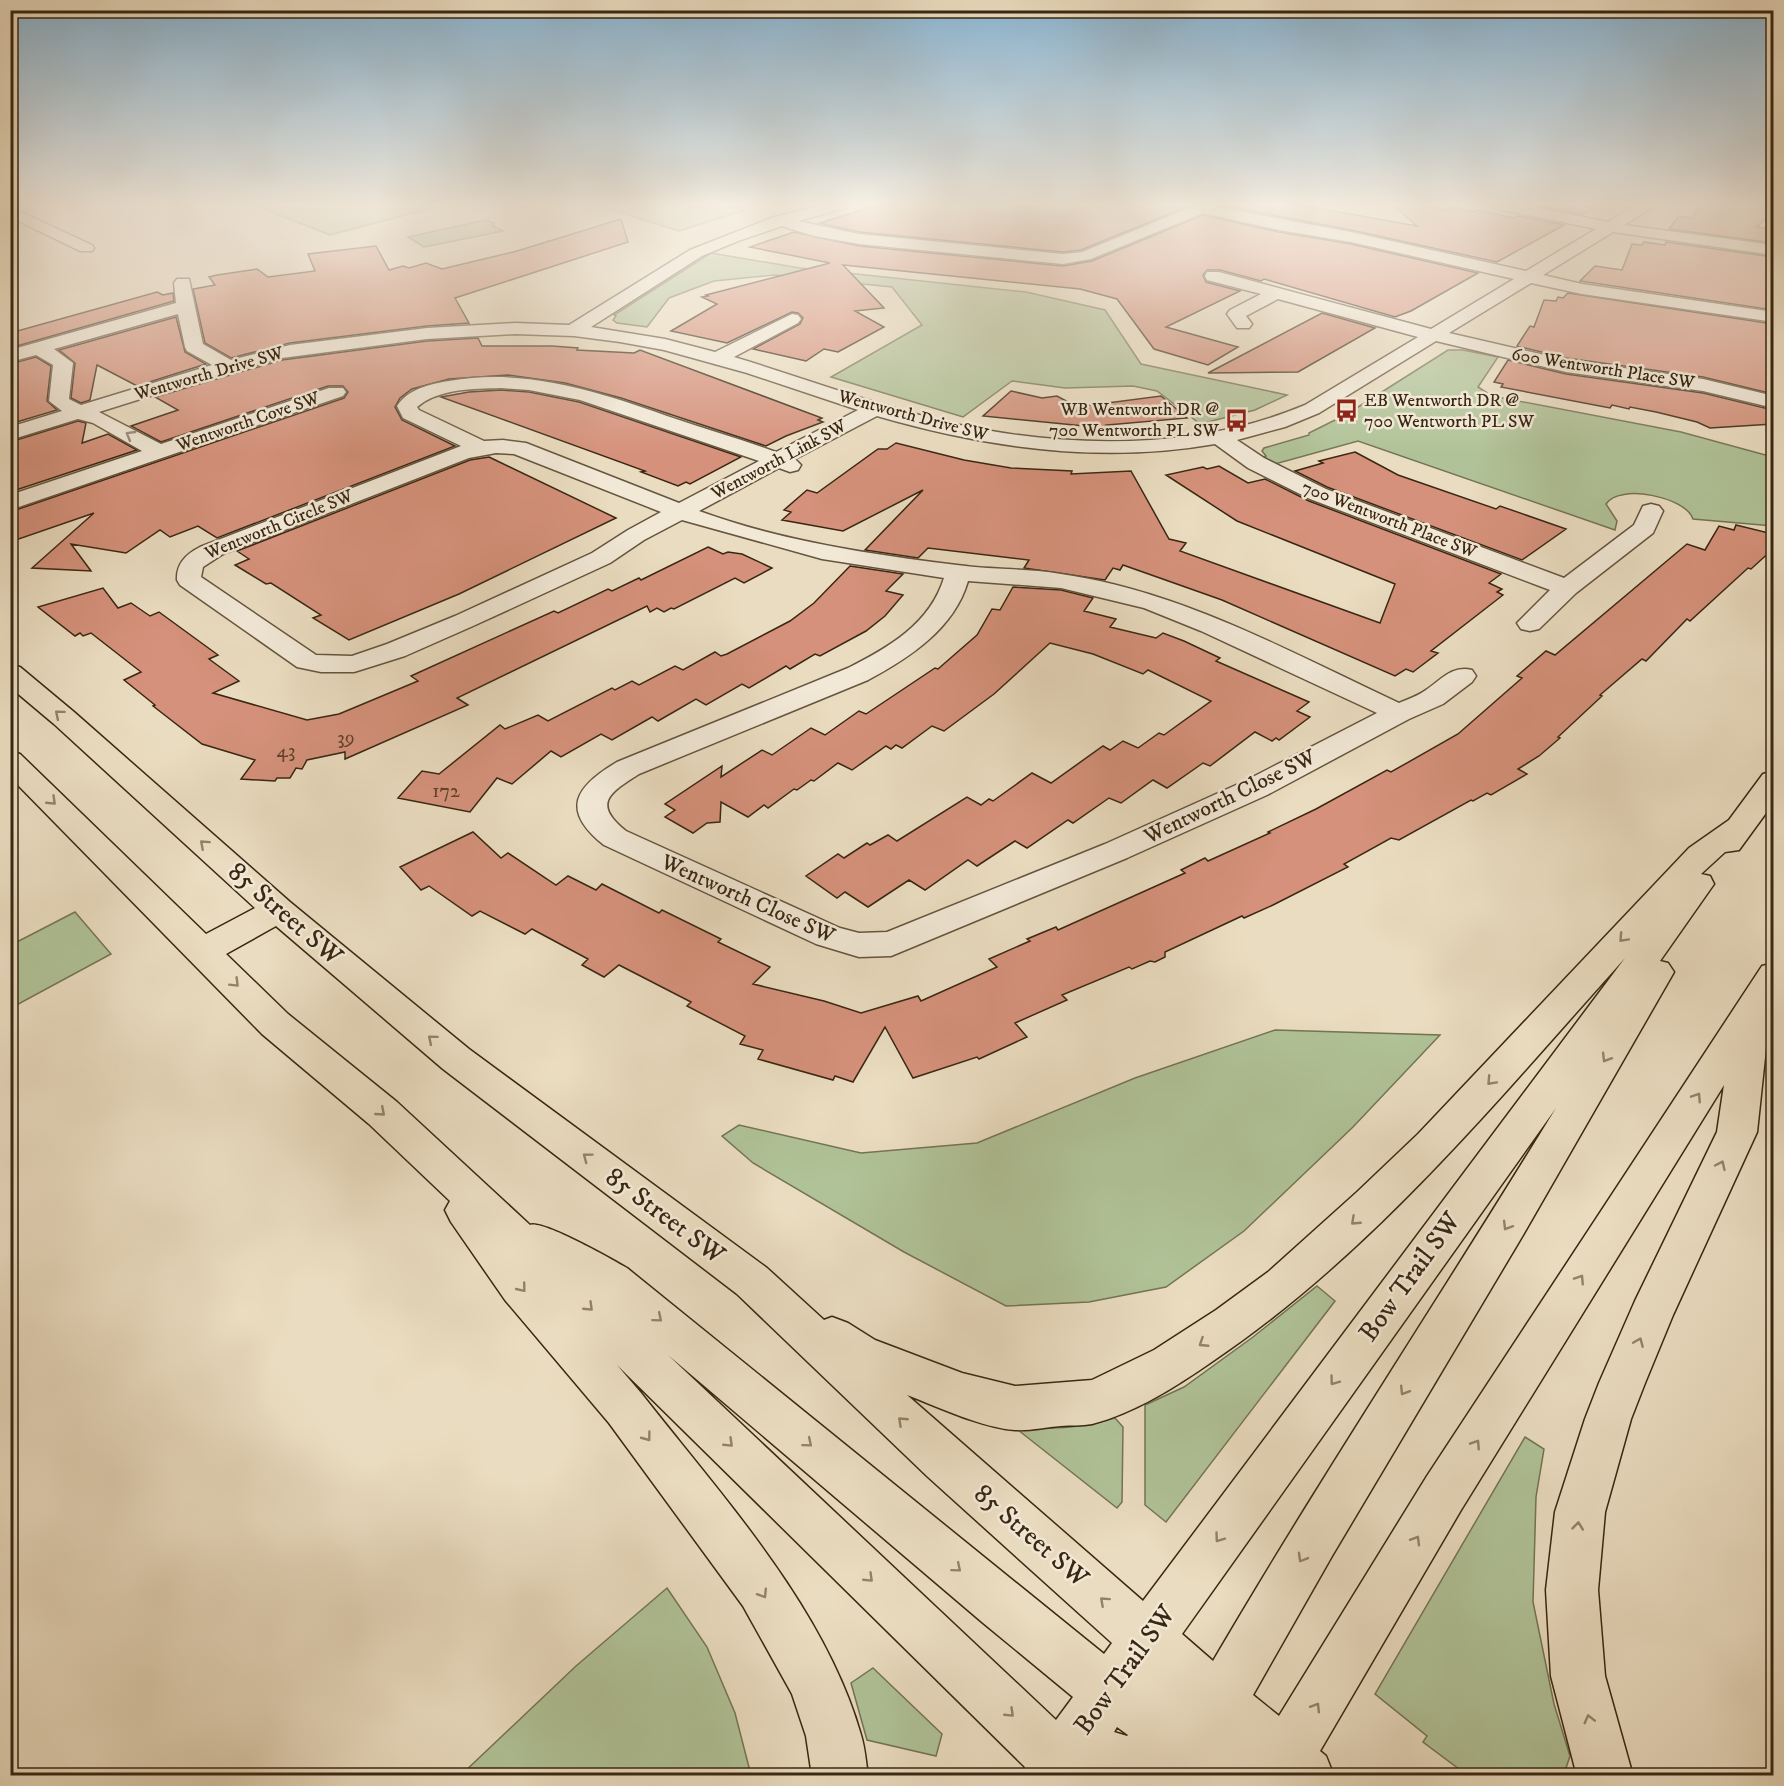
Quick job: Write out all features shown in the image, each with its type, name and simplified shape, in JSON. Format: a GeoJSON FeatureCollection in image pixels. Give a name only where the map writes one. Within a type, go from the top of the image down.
{"type":"FeatureCollection","features":[{"type":"Feature","properties":{"kind":"main road","name":"85 Street SW"},"geometry":{"type":"LineString","coordinates":[[10,673],[73,726],[278,910],[456,1059],[752,1281],[945,1461],[1148,1640],[1221,1701],[1289,1769]]}},
{"type":"Feature","properties":{"kind":"main road"},"geometry":{"type":"LineString","coordinates":[[10,760],[275,1024],[383,1113],[501,1224],[1061,1771],[1092,1754],[1123,1762],[1245,1765],[1289,1769],[1444,1493],[1763,992]]}},
{"type":"Feature","properties":{"kind":"main road","name":"Bow Trail SW"},"geometry":{"type":"LineString","coordinates":[[1061,1771],[1110,1691],[1231,1522],[1773,780]]}},
{"type":"Feature","properties":{"kind":"main road"},"geometry":{"type":"LineString","coordinates":[[752,1281],[859,1355],[962,1395],[1015,1408],[1092,1401],[1117,1393],[1170,1365],[1232,1324],[1283,1285],[1335,1239],[1432,1144],[1700,855],[1741,825]]}},
{"type":"Feature","properties":{"kind":"main road"},"geometry":{"type":"LineString","coordinates":[[1162,1762],[1221,1701],[1314,1538],[1508,1223],[1741,825]]}},
{"type":"Feature","properties":{"kind":"main road"},"geometry":{"type":"LineString","coordinates":[[203,951],[278,910]]}},
{"type":"Feature","properties":{"kind":"main road"},"geometry":{"type":"LineString","coordinates":[[1605,1776],[1578,1676],[1572,1590],[1580,1512],[1608,1419],[1622,1383],[1651,1315],[1737,1132],[1763,992]]}},
{"type":"Feature","properties":{"kind":"main road"},"geometry":{"type":"LineString","coordinates":[[427,1155],[520,1287],[625,1408],[761,1588],[815,1682],[834,1736],[840,1776]]}},
{"type":"Feature","properties":{"kind":"main road"},"geometry":{"type":"LineString","coordinates":[[501,1224],[612,1281],[1000,1604],[1110,1691],[1162,1762]]}},
{"type":"Feature","properties":{"kind":"main road"},"geometry":{"type":"LineString","coordinates":[[1148,1640],[1163,1680],[1162,1762]]}},
{"type":"Feature","properties":{"kind":"street"},"geometry":{"type":"LineString","coordinates":[[183,287],[194,347],[228,366]]}},
{"type":"Feature","properties":{"kind":"street"},"geometry":{"type":"LineString","coordinates":[[573,331],[642,287]]}},
{"type":"Feature","properties":{"kind":"street","name":"600 Wentworth Place SW"},"geometry":{"type":"LineString","coordinates":[[1255,287],[1433,335],[1538,360],[1703,385],[1773,402]]}},
{"type":"Feature","properties":{"kind":"street","name":"Wentworth Drive SW"},"geometry":{"type":"LineString","coordinates":[[10,448],[228,366],[286,352],[464,329],[573,331],[660,342],[900,416],[976,435],[1053,445],[1145,446],[1219,437],[1271,425],[1311,409],[1510,287]]}},
{"type":"Feature","properties":{"kind":"street"},"geometry":{"type":"LineString","coordinates":[[1577,287],[1773,317]]}},
{"type":"Feature","properties":{"kind":"street"},"geometry":{"type":"LineString","coordinates":[[1243,324],[1236,314],[1276,293]]}},
{"type":"Feature","properties":{"kind":"street"},"geometry":{"type":"LineString","coordinates":[[10,356],[185,306]]}},
{"type":"Feature","properties":{"kind":"street"},"geometry":{"type":"LineString","coordinates":[[718,358],[792,319]]}},
{"type":"Feature","properties":{"kind":"street","name":"Wentworth Drive SW"},"geometry":{"type":"LineString","coordinates":[[10,434],[87,419],[341,344]]}},
{"type":"Feature","properties":{"kind":"street"},"geometry":{"type":"LineString","coordinates":[[38,348],[63,363],[59,400],[139,459]]}},
{"type":"Feature","properties":{"kind":"street"},"geometry":{"type":"LineString","coordinates":[[481,448],[410,414],[407,406],[420,395],[476,382],[564,389],[616,404],[803,469]]}},
{"type":"Feature","properties":{"kind":"street","name":"Wentworth Cove SW"},"geometry":{"type":"LineString","coordinates":[[10,503],[336,392]]}},
{"type":"Feature","properties":{"kind":"street","name":"Wentworth Link SW"},"geometry":{"type":"LineString","coordinates":[[681,512],[876,408]]}},
{"type":"Feature","properties":{"kind":"street","name":"Wentworth Link SW"},"geometry":{"type":"LineString","coordinates":[[708,522],[900,416]]}},
{"type":"Feature","properties":{"kind":"street","name":"Wentworth Cove SW"},"geometry":{"type":"LineString","coordinates":[[87,419],[159,452]]}},
{"type":"Feature","properties":{"kind":"street","name":"700 Wentworth Place SW"},"geometry":{"type":"LineString","coordinates":[[1219,437],[1256,462],[1318,494],[1567,588]]}},
{"type":"Feature","properties":{"kind":"street","name":"Wentworth Circle SW"},"geometry":{"type":"LineString","coordinates":[[681,512],[636,535],[601,558],[464,621],[396,650],[370,659],[341,664],[308,661],[293,654],[189,580],[190,567],[194,560],[206,553],[461,453],[481,448],[518,448],[708,522]]}},
{"type":"Feature","properties":{"kind":"street"},"geometry":{"type":"LineString","coordinates":[[1530,622],[1567,588],[1645,528],[1651,511]]}},
{"type":"Feature","properties":{"kind":"street"},"geometry":{"type":"LineString","coordinates":[[708,522],[822,552],[958,573],[1061,581],[1152,602],[1210,625],[1399,713]]}},
{"type":"Feature","properties":{"kind":"street","name":"Wentworth Circle SW"},"geometry":{"type":"LineString","coordinates":[[601,558],[661,544],[708,522]]}},
{"type":"Feature","properties":{"kind":"street","name":"Wentworth Close SW"},"geometry":{"type":"LineString","coordinates":[[958,573],[956,584],[940,611],[912,641],[893,655],[858,674],[628,768],[607,780],[597,792],[592,805],[596,822],[615,838],[828,936],[859,945],[891,944],[1116,851],[1245,793],[1399,713],[1433,698],[1462,676]]}},
{"type":"Feature","properties":{"kind":"green space"},"geometry":{"type":"Polygon","coordinates":[[[657,287],[697,287],[669,298],[647,327],[617,323],[613,320],[616,316],[614,315],[657,287]]]}},
{"type":"Feature","properties":{"kind":"green space"},"geometry":{"type":"Polygon","coordinates":[[[892,287],[982,287],[1026,292],[1105,310],[1141,364],[1287,395],[1255,410],[1200,424],[1157,391],[1133,386],[1065,388],[1012,381],[963,417],[831,377],[922,325],[892,287]]]}},
{"type":"Feature","properties":{"kind":"green space"},"geometry":{"type":"Polygon","coordinates":[[[1448,350],[1463,350],[1498,357],[1478,387],[1492,396],[1681,432],[1773,457],[1773,526],[1693,519],[1688,511],[1666,499],[1652,495],[1624,494],[1613,498],[1606,504],[1617,521],[1615,530],[1358,441],[1275,464],[1264,457],[1266,456],[1262,451],[1264,448],[1309,435],[1347,414],[1448,350]]]}},
{"type":"Feature","properties":{"kind":"green space"},"geometry":{"type":"Polygon","coordinates":[[[75,912],[111,954],[11,1008],[11,945],[75,912]]]}},
{"type":"Feature","properties":{"kind":"green space"},"geometry":{"type":"Polygon","coordinates":[[[1275,1030],[1440,1035],[1353,1127],[1244,1231],[1166,1287],[1089,1302],[1006,1306],[904,1252],[753,1163],[722,1136],[739,1125],[861,1153],[977,1143],[1135,1078],[1275,1030]]]}},
{"type":"Feature","properties":{"kind":"green space"},"geometry":{"type":"Polygon","coordinates":[[[1317,1286],[1335,1301],[1166,1522],[1145,1505],[1145,1405],[1184,1387],[1253,1337],[1317,1286]]]}},
{"type":"Feature","properties":{"kind":"green space"},"geometry":{"type":"Polygon","coordinates":[[[1115,1418],[1123,1427],[1122,1502],[1117,1508],[1013,1426],[1064,1428],[1115,1418]]]}},
{"type":"Feature","properties":{"kind":"green space"},"geometry":{"type":"Polygon","coordinates":[[[1525,1437],[1544,1449],[1536,1497],[1533,1602],[1554,1704],[1570,1756],[1566,1768],[1548,1775],[1467,1775],[1423,1742],[1427,1736],[1375,1694],[1525,1437]]]}},
{"type":"Feature","properties":{"kind":"green space"},"geometry":{"type":"Polygon","coordinates":[[[667,1588],[707,1647],[735,1713],[751,1775],[461,1775],[576,1666],[667,1588]]]}},
{"type":"Feature","properties":{"kind":"green space"},"geometry":{"type":"Polygon","coordinates":[[[873,1668],[942,1734],[936,1756],[867,1740],[851,1683],[873,1668]]]}},
{"type":"Feature","properties":{"kind":"building"},"geometry":{"type":"Polygon","coordinates":[[[488,287],[455,298],[469,323],[290,343],[231,358],[205,343],[193,289],[488,287]]]}},
{"type":"Feature","properties":{"kind":"building"},"geometry":{"type":"Polygon","coordinates":[[[736,287],[864,287],[884,308],[855,311],[884,327],[838,352],[824,349],[806,361],[753,349],[800,324],[803,318],[798,313],[792,312],[727,343],[671,331],[717,304],[702,297],[708,296],[706,295],[736,287]]]}},
{"type":"Feature","properties":{"kind":"building"},"geometry":{"type":"Polygon","coordinates":[[[1064,287],[1226,287],[1240,291],[1166,327],[1238,347],[1208,365],[1154,349],[1117,299],[1080,289],[1064,287]]]}},
{"type":"Feature","properties":{"kind":"building"},"geometry":{"type":"Polygon","coordinates":[[[1293,287],[1453,287],[1411,311],[1395,317],[1293,287]]]}},
{"type":"Feature","properties":{"kind":"building"},"geometry":{"type":"Polygon","coordinates":[[[1622,287],[1773,287],[1773,310],[1622,287]]]}},
{"type":"Feature","properties":{"kind":"building"},"geometry":{"type":"Polygon","coordinates":[[[157,292],[163,295],[173,293],[174,301],[10,348],[10,333],[157,292]]]}},
{"type":"Feature","properties":{"kind":"building"},"geometry":{"type":"Polygon","coordinates":[[[1568,293],[1773,324],[1773,394],[1703,377],[1566,358],[1517,346],[1530,326],[1534,327],[1544,300],[1556,301],[1558,297],[1563,298],[1568,293]]]}},
{"type":"Feature","properties":{"kind":"building"},"geometry":{"type":"Polygon","coordinates":[[[1322,313],[1375,328],[1298,372],[1208,373],[1322,313]]]}},
{"type":"Feature","properties":{"kind":"building"},"geometry":{"type":"Polygon","coordinates":[[[176,317],[185,352],[206,364],[137,386],[97,365],[90,400],[81,403],[71,398],[75,363],[59,350],[176,317]]]}},
{"type":"Feature","properties":{"kind":"building"},"geometry":{"type":"Polygon","coordinates":[[[478,338],[482,346],[552,346],[578,348],[577,350],[634,353],[640,350],[822,418],[818,420],[823,422],[766,446],[621,398],[565,383],[508,375],[449,379],[412,389],[400,398],[395,407],[402,420],[455,446],[217,538],[198,526],[170,537],[160,530],[126,553],[71,544],[91,571],[32,568],[94,513],[10,542],[10,512],[344,398],[348,392],[343,386],[328,386],[161,442],[131,426],[178,410],[155,397],[282,360],[427,341],[478,338]]]}},
{"type":"Feature","properties":{"kind":"building"},"geometry":{"type":"Polygon","coordinates":[[[36,357],[51,366],[47,401],[57,410],[10,424],[10,364],[36,357]]]}},
{"type":"Feature","properties":{"kind":"building"},"geometry":{"type":"Polygon","coordinates":[[[1508,360],[1566,374],[1703,393],[1773,410],[1773,424],[1710,428],[1697,422],[1656,412],[1612,405],[1610,408],[1501,387],[1503,384],[1494,382],[1508,360]]]}},
{"type":"Feature","properties":{"kind":"building"},"geometry":{"type":"Polygon","coordinates":[[[501,390],[529,392],[579,402],[741,457],[690,484],[686,482],[678,486],[641,472],[645,471],[441,397],[501,390]]]}},
{"type":"Feature","properties":{"kind":"building"},"geometry":{"type":"Polygon","coordinates":[[[1011,391],[1042,398],[1057,396],[1070,403],[1084,406],[1161,396],[1187,418],[1107,425],[1115,429],[983,416],[1011,391]]]}},
{"type":"Feature","properties":{"kind":"building"},"geometry":{"type":"Polygon","coordinates":[[[78,421],[86,423],[82,443],[108,434],[137,450],[10,492],[10,442],[78,421]]]}},
{"type":"Feature","properties":{"kind":"building"},"geometry":{"type":"Polygon","coordinates":[[[896,443],[964,460],[1011,468],[1072,471],[1071,474],[1131,471],[1169,539],[1186,543],[1180,551],[1380,623],[1395,584],[1237,521],[1166,475],[1219,466],[1248,483],[1265,479],[1309,501],[1501,574],[1489,583],[1502,589],[1497,592],[1503,595],[1431,651],[1438,653],[1413,672],[1406,669],[1395,676],[1222,600],[1123,565],[1120,570],[1113,568],[1105,580],[1024,568],[1029,560],[928,548],[918,558],[865,550],[923,490],[843,531],[782,520],[791,512],[784,510],[807,490],[817,493],[878,449],[887,449],[896,443]]]}},
{"type":"Feature","properties":{"kind":"building"},"geometry":{"type":"Polygon","coordinates":[[[1355,452],[1398,475],[1496,509],[1500,506],[1566,529],[1522,560],[1327,487],[1295,471],[1323,463],[1319,461],[1355,452]]]}},
{"type":"Feature","properties":{"kind":"building"},"geometry":{"type":"Polygon","coordinates":[[[489,457],[616,518],[459,594],[349,640],[313,618],[321,615],[271,583],[266,584],[235,565],[249,559],[237,551],[470,460],[489,457]]]}},
{"type":"Feature","properties":{"kind":"building"},"geometry":{"type":"Polygon","coordinates":[[[1736,525],[1773,534],[1773,549],[1751,569],[1748,568],[1690,621],[1687,619],[1646,661],[1642,659],[1600,695],[1602,696],[1558,737],[1560,738],[1539,756],[1518,769],[1527,774],[1491,795],[1487,793],[1471,800],[1399,840],[1391,838],[1344,864],[1348,867],[1273,905],[1244,918],[1242,916],[1165,952],[1165,957],[1155,962],[1150,961],[1132,969],[1129,967],[1062,995],[1067,1000],[1015,1023],[1027,1037],[979,1059],[977,1057],[913,1078],[885,1027],[853,1082],[835,1076],[833,1080],[758,1059],[763,1050],[740,1044],[745,1036],[687,1006],[691,1002],[619,965],[604,977],[582,965],[588,959],[532,929],[525,934],[480,911],[472,916],[429,886],[421,890],[400,867],[473,832],[501,858],[508,853],[556,885],[568,876],[596,890],[602,884],[659,913],[662,910],[721,939],[718,942],[770,967],[753,984],[824,1001],[861,1013],[918,996],[921,1001],[997,967],[989,959],[1030,941],[1027,939],[1056,927],[1058,930],[1185,873],[1181,870],[1205,858],[1208,861],[1270,833],[1268,832],[1387,770],[1391,772],[1458,734],[1522,678],[1517,676],[1546,651],[1555,655],[1687,544],[1705,550],[1719,526],[1734,530],[1736,525]]]}},
{"type":"Feature","properties":{"kind":"building"},"geometry":{"type":"Polygon","coordinates":[[[708,547],[723,554],[728,552],[742,554],[772,568],[744,583],[735,578],[674,609],[671,608],[664,612],[657,608],[650,612],[647,606],[457,698],[468,705],[345,759],[345,752],[307,760],[302,769],[296,768],[290,778],[277,778],[275,781],[241,779],[255,760],[202,744],[124,680],[141,672],[91,633],[83,636],[80,633],[75,636],[38,607],[103,588],[118,608],[131,603],[150,616],[159,612],[218,655],[209,659],[239,681],[213,693],[307,720],[339,714],[418,681],[411,676],[554,611],[558,613],[608,589],[612,591],[639,578],[641,580],[708,547]]]}},
{"type":"Feature","properties":{"kind":"building"},"geometry":{"type":"Polygon","coordinates":[[[850,566],[903,574],[886,591],[903,595],[885,616],[866,631],[820,656],[815,654],[790,669],[786,666],[749,688],[742,684],[706,705],[696,699],[658,721],[652,717],[612,740],[601,734],[561,757],[551,751],[512,784],[497,778],[470,812],[398,798],[422,771],[439,774],[500,725],[505,729],[538,715],[548,721],[612,688],[615,690],[632,681],[639,685],[675,666],[683,670],[715,652],[721,656],[727,654],[790,621],[814,603],[850,566]]]}},
{"type":"Feature","properties":{"kind":"building"},"geometry":{"type":"Polygon","coordinates":[[[1013,587],[1061,590],[1093,598],[1084,611],[1116,619],[1110,627],[1156,638],[1163,633],[1184,641],[1220,658],[1216,661],[1309,702],[1297,711],[1310,717],[1279,740],[1276,738],[1272,741],[1255,732],[1210,766],[1203,763],[1167,788],[1153,780],[1121,803],[1109,798],[1073,823],[1068,820],[1027,848],[1015,841],[977,866],[968,860],[925,890],[909,880],[868,907],[845,892],[837,898],[806,876],[838,854],[844,858],[867,843],[870,845],[888,835],[897,841],[967,797],[981,805],[989,799],[993,801],[1032,773],[1051,783],[1103,746],[1110,750],[1123,741],[1138,748],[1159,733],[1164,735],[1211,701],[1148,670],[1143,674],[1093,654],[1050,643],[994,694],[944,731],[932,726],[902,748],[896,745],[891,749],[886,746],[852,770],[838,763],[814,781],[811,780],[797,790],[794,789],[768,808],[764,805],[748,817],[721,802],[720,822],[707,823],[693,833],[665,817],[675,810],[665,804],[722,766],[721,777],[762,750],[772,755],[811,728],[825,735],[859,711],[866,714],[935,668],[938,669],[977,635],[992,609],[1000,610],[1013,587]]]}},
{"type":"Feature","properties":{"kind":"place","name":"EB Wentworth DR @ 700 Wentworth PL SW"},"geometry":{"type":"Point","coordinates":[1346,411]}},
{"type":"Feature","properties":{"kind":"place","name":"WB Wentworth DR @ 700 Wentworth PL SW"},"geometry":{"type":"Point","coordinates":[1237,420]}}]}
